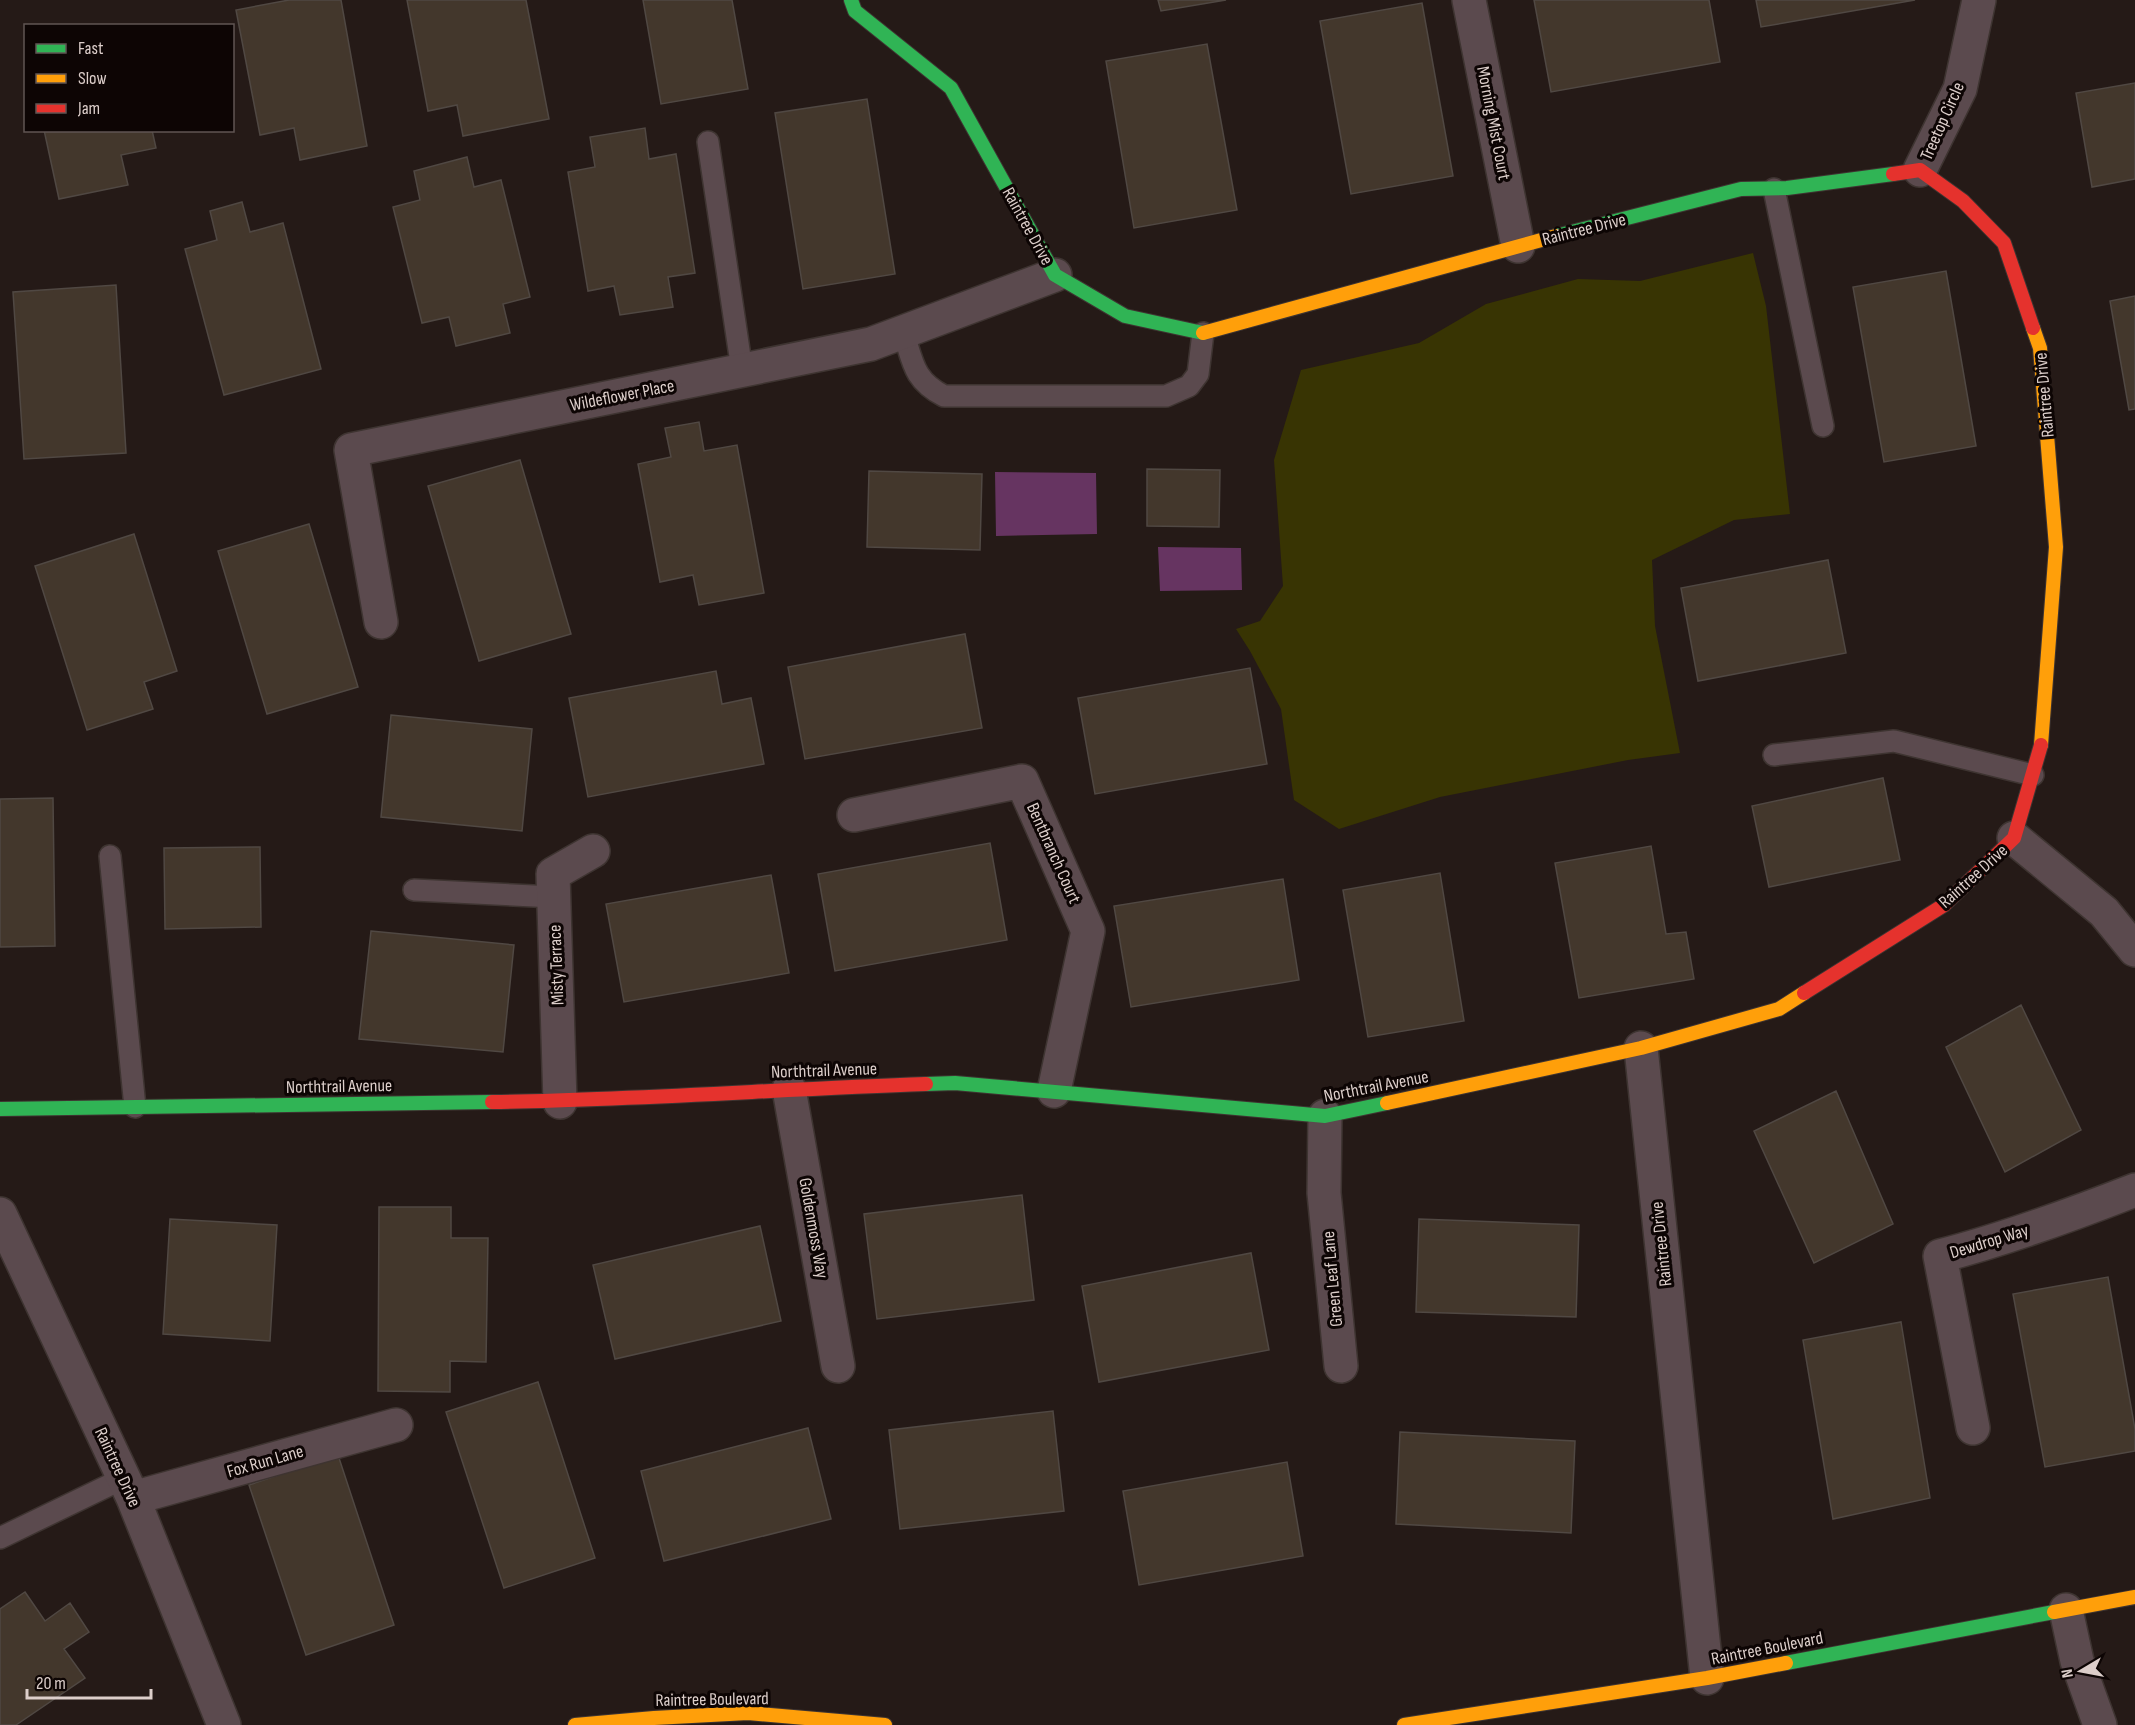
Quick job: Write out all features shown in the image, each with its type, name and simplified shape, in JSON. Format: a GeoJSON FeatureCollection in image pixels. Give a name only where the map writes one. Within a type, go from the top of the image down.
{"type":"FeatureCollection","features":[{"type":"Feature","properties":{"kind":"street","name":"Raintree Drive"},"geometry":{"type":"LineString","coordinates":[[851,0],[855,11],[951,88],[1055,274],[1125,316],[1203,333],[1518,246],[1741,189],[1774,189],[1920,170],[1964,201],[2004,243],[2040,348],[2056,547],[2041,746],[2014,838],[1944,905],[1779,1009],[1641,1048],[1707,1678]]}},
{"type":"Feature","properties":{"kind":"street","name":"Morning Mist Court"},"geometry":{"type":"LineString","coordinates":[[1469,0],[1518,246]]}},
{"type":"Feature","properties":{"kind":"street","name":"Treetop Circle"},"geometry":{"type":"LineString","coordinates":[[1920,170],[1960,89],[1979,0]]}},
{"type":"Feature","properties":{"kind":"street","name":"Wildeflower Place"},"geometry":{"type":"LineString","coordinates":[[381,622],[351,450],[871,344],[1055,274]]}},
{"type":"Feature","properties":{"kind":"street","name":"Bentbranch Court"},"geometry":{"type":"LineString","coordinates":[[854,815],[1022,781],[1088,932],[1054,1091]]}},
{"type":"Feature","properties":{"kind":"street"},"geometry":{"type":"LineString","coordinates":[[2014,838],[2104,912],[2135,950]]}},
{"type":"Feature","properties":{"kind":"street","name":"Misty Terrace"},"geometry":{"type":"LineString","coordinates":[[560,1101],[553,874],[593,851]]}},
{"type":"Feature","properties":{"kind":"street","name":"Northtrail Avenue"},"geometry":{"type":"LineString","coordinates":[[0,1108],[560,1101],[955,1083],[1325,1116],[1641,1048]]}},
{"type":"Feature","properties":{"kind":"street","name":"Goldenmoss Way"},"geometry":{"type":"LineString","coordinates":[[789,1089],[838,1366]]}},
{"type":"Feature","properties":{"kind":"street","name":"Green Leaf Lane"},"geometry":{"type":"LineString","coordinates":[[1325,1116],[1324,1193],[1341,1366]]}},
{"type":"Feature","properties":{"kind":"street","name":"Dewdrop Way"},"geometry":{"type":"LineString","coordinates":[[1973,1428],[1940,1256],[2073,1215],[2135,1190]]}},
{"type":"Feature","properties":{"kind":"street","name":"Raintree Drive"},"geometry":{"type":"LineString","coordinates":[[0,1214],[129,1488],[224,1725]]}},
{"type":"Feature","properties":{"kind":"street","name":"Fox Run Lane"},"geometry":{"type":"LineString","coordinates":[[129,1488],[396,1425]]}},
{"type":"Feature","properties":{"kind":"street","name":"Raintree Boulevard"},"geometry":{"type":"LineString","coordinates":[[1404,1725],[1707,1678],[2135,1597]]}},
{"type":"Feature","properties":{"kind":"street"},"geometry":{"type":"LineString","coordinates":[[2066,1611],[2077,1661],[2100,1725]]}},
{"type":"Feature","properties":{"kind":"street","name":"Raintree Boulevard"},"geometry":{"type":"LineString","coordinates":[[575,1725],[748,1713],[885,1725]]}},
{"type":"Feature","properties":{"kind":"lane"},"geometry":{"type":"LineString","coordinates":[[708,142],[742,370]]}},
{"type":"Feature","properties":{"kind":"lane"},"geometry":{"type":"LineString","coordinates":[[1774,189],[1823,426]]}},
{"type":"Feature","properties":{"kind":"lane"},"geometry":{"type":"LineString","coordinates":[[903,331],[917,374],[929,389],[944,396],[1166,396],[1190,386],[1198,374],[1203,333]]}},
{"type":"Feature","properties":{"kind":"lane"},"geometry":{"type":"LineString","coordinates":[[1774,755],[1893,741],[2033,775]]}},
{"type":"Feature","properties":{"kind":"lane"},"geometry":{"type":"LineString","coordinates":[[110,856],[135,1107]]}},
{"type":"Feature","properties":{"kind":"lane"},"geometry":{"type":"LineString","coordinates":[[414,890],[554,897]]}},
{"type":"Feature","properties":{"kind":"lane"},"geometry":{"type":"LineString","coordinates":[[0,1538],[129,1488]]}},
{"type":"Feature","properties":{"kind":"shaded area"},"geometry":{"type":"Polygon","coordinates":[[[1753,253],[1766,306],[1790,514],[1734,520],[1652,560],[1655,626],[1680,753],[1628,760],[1440,797],[1339,829],[1294,800],[1281,709],[1236,629],[1260,621],[1283,586],[1274,460],[1301,370],[1419,343],[1486,304],[1578,279],[1640,281],[1753,253]]]}},
{"type":"Feature","properties":{"kind":"shaded area"},"geometry":{"type":"Polygon","coordinates":[[[995,472],[1096,473],[1097,534],[996,536],[995,472]]]}},
{"type":"Feature","properties":{"kind":"shaded area"},"geometry":{"type":"Polygon","coordinates":[[[1158,547],[1241,548],[1242,590],[1160,591],[1158,547]]]}},
{"type":"Feature","properties":{"kind":"building"},"geometry":{"type":"Polygon","coordinates":[[[289,0],[341,0],[367,146],[300,160],[294,128],[260,135],[236,10],[289,0]]]}},
{"type":"Feature","properties":{"kind":"building"},"geometry":{"type":"Polygon","coordinates":[[[407,0],[526,0],[549,119],[463,136],[457,105],[428,111],[407,0]]]}},
{"type":"Feature","properties":{"kind":"building"},"geometry":{"type":"Polygon","coordinates":[[[643,0],[732,0],[748,89],[661,104],[643,0]]]}},
{"type":"Feature","properties":{"kind":"building"},"geometry":{"type":"Polygon","coordinates":[[[1158,0],[1226,0],[1161,11],[1158,0]]]}},
{"type":"Feature","properties":{"kind":"building"},"geometry":{"type":"Polygon","coordinates":[[[1534,0],[1709,0],[1720,62],[1551,92],[1534,0]]]}},
{"type":"Feature","properties":{"kind":"building"},"geometry":{"type":"Polygon","coordinates":[[[1756,0],[1915,0],[1761,27],[1756,0]]]}},
{"type":"Feature","properties":{"kind":"building"},"geometry":{"type":"Polygon","coordinates":[[[1422,3],[1453,176],[1351,194],[1320,21],[1422,3]]]}},
{"type":"Feature","properties":{"kind":"building"},"geometry":{"type":"Polygon","coordinates":[[[1207,44],[1237,210],[1134,228],[1106,61],[1207,44]]]}},
{"type":"Feature","properties":{"kind":"building"},"geometry":{"type":"Polygon","coordinates":[[[2135,83],[2135,179],[2092,187],[2076,93],[2135,83]]]}},
{"type":"Feature","properties":{"kind":"building"},"geometry":{"type":"Polygon","coordinates":[[[867,99],[895,274],[803,289],[775,113],[867,99]]]}},
{"type":"Feature","properties":{"kind":"building"},"geometry":{"type":"Polygon","coordinates":[[[645,128],[649,159],[676,154],[695,273],[668,277],[673,307],[620,315],[614,286],[588,291],[568,172],[595,167],[590,137],[645,128]]]}},
{"type":"Feature","properties":{"kind":"building"},"geometry":{"type":"Polygon","coordinates":[[[44,132],[152,132],[156,148],[121,155],[128,185],[59,199],[44,132]]]}},
{"type":"Feature","properties":{"kind":"building"},"geometry":{"type":"Polygon","coordinates":[[[467,157],[474,187],[501,180],[530,297],[503,304],[510,333],[456,346],[449,317],[422,323],[393,207],[420,200],[414,171],[467,157]]]}},
{"type":"Feature","properties":{"kind":"building"},"geometry":{"type":"Polygon","coordinates":[[[242,202],[250,232],[283,223],[321,369],[224,395],[185,249],[217,240],[210,211],[242,202]]]}},
{"type":"Feature","properties":{"kind":"building"},"geometry":{"type":"Polygon","coordinates":[[[1946,271],[1976,446],[1884,462],[1853,287],[1946,271]]]}},
{"type":"Feature","properties":{"kind":"building"},"geometry":{"type":"Polygon","coordinates":[[[116,285],[126,453],[24,459],[13,292],[116,285]]]}},
{"type":"Feature","properties":{"kind":"building"},"geometry":{"type":"Polygon","coordinates":[[[2135,296],[2135,409],[2129,410],[2110,301],[2135,296]]]}},
{"type":"Feature","properties":{"kind":"building"},"geometry":{"type":"Polygon","coordinates":[[[699,422],[704,451],[737,445],[764,593],[699,605],[693,575],[660,582],[638,464],[671,457],[665,428],[699,422]]]}},
{"type":"Feature","properties":{"kind":"building"},"geometry":{"type":"Polygon","coordinates":[[[520,460],[571,634],[479,661],[428,486],[520,460]]]}},
{"type":"Feature","properties":{"kind":"building"},"geometry":{"type":"Polygon","coordinates":[[[1147,469],[1220,470],[1219,527],[1147,526],[1147,469]]]}},
{"type":"Feature","properties":{"kind":"building"},"geometry":{"type":"Polygon","coordinates":[[[869,471],[982,474],[980,550],[867,547],[869,471]]]}},
{"type":"Feature","properties":{"kind":"building"},"geometry":{"type":"Polygon","coordinates":[[[309,524],[358,687],[267,714],[218,551],[309,524]]]}},
{"type":"Feature","properties":{"kind":"building"},"geometry":{"type":"Polygon","coordinates":[[[134,534],[177,671],[144,682],[153,709],[87,730],[35,566],[134,534]]]}},
{"type":"Feature","properties":{"kind":"building"},"geometry":{"type":"Polygon","coordinates":[[[1828,560],[1846,653],[1698,681],[1681,588],[1828,560]]]}},
{"type":"Feature","properties":{"kind":"building"},"geometry":{"type":"Polygon","coordinates":[[[965,634],[982,728],[805,759],[788,667],[965,634]]]}},
{"type":"Feature","properties":{"kind":"building"},"geometry":{"type":"Polygon","coordinates":[[[1250,668],[1267,764],[1095,794],[1078,698],[1250,668]]]}},
{"type":"Feature","properties":{"kind":"building"},"geometry":{"type":"Polygon","coordinates":[[[716,671],[722,704],[751,698],[764,764],[588,797],[569,698],[716,671]]]}},
{"type":"Feature","properties":{"kind":"building"},"geometry":{"type":"Polygon","coordinates":[[[391,715],[532,729],[522,831],[381,817],[391,715]]]}},
{"type":"Feature","properties":{"kind":"building"},"geometry":{"type":"Polygon","coordinates":[[[1883,778],[1900,860],[1769,887],[1752,806],[1883,778]]]}},
{"type":"Feature","properties":{"kind":"building"},"geometry":{"type":"Polygon","coordinates":[[[53,798],[55,946],[0,947],[0,799],[53,798]]]}},
{"type":"Feature","properties":{"kind":"building"},"geometry":{"type":"Polygon","coordinates":[[[990,843],[1007,940],[835,971],[818,874],[990,843]]]}},
{"type":"Feature","properties":{"kind":"building"},"geometry":{"type":"Polygon","coordinates":[[[1651,846],[1666,934],[1686,932],[1694,979],[1579,998],[1555,863],[1651,846]]]}},
{"type":"Feature","properties":{"kind":"building"},"geometry":{"type":"Polygon","coordinates":[[[260,847],[261,927],[165,929],[164,848],[260,847]]]}},
{"type":"Feature","properties":{"kind":"building"},"geometry":{"type":"Polygon","coordinates":[[[1440,873],[1464,1021],[1368,1037],[1343,890],[1440,873]]]}},
{"type":"Feature","properties":{"kind":"building"},"geometry":{"type":"Polygon","coordinates":[[[771,875],[789,973],[624,1002],[606,904],[771,875]]]}},
{"type":"Feature","properties":{"kind":"building"},"geometry":{"type":"Polygon","coordinates":[[[1283,879],[1299,980],[1131,1007],[1114,906],[1283,879]]]}},
{"type":"Feature","properties":{"kind":"building"},"geometry":{"type":"Polygon","coordinates":[[[371,931],[514,945],[503,1052],[359,1039],[371,931]]]}},
{"type":"Feature","properties":{"kind":"building"},"geometry":{"type":"Polygon","coordinates":[[[2021,1005],[2081,1130],[2005,1172],[1946,1047],[2021,1005]]]}},
{"type":"Feature","properties":{"kind":"building"},"geometry":{"type":"Polygon","coordinates":[[[1836,1091],[1893,1224],[1814,1263],[1754,1131],[1836,1091]]]}},
{"type":"Feature","properties":{"kind":"building"},"geometry":{"type":"Polygon","coordinates":[[[1022,1195],[1034,1300],[877,1319],[864,1214],[1022,1195]]]}},
{"type":"Feature","properties":{"kind":"building"},"geometry":{"type":"Polygon","coordinates":[[[379,1207],[451,1207],[451,1238],[488,1238],[486,1362],[450,1361],[450,1392],[378,1391],[379,1207]]]}},
{"type":"Feature","properties":{"kind":"building"},"geometry":{"type":"Polygon","coordinates":[[[170,1219],[277,1225],[270,1341],[163,1334],[170,1219]]]}},
{"type":"Feature","properties":{"kind":"building"},"geometry":{"type":"Polygon","coordinates":[[[1419,1219],[1579,1225],[1576,1317],[1416,1312],[1419,1219]]]}},
{"type":"Feature","properties":{"kind":"building"},"geometry":{"type":"Polygon","coordinates":[[[760,1226],[781,1321],[615,1359],[593,1265],[760,1226]]]}},
{"type":"Feature","properties":{"kind":"building"},"geometry":{"type":"Polygon","coordinates":[[[1251,1253],[1269,1350],[1099,1382],[1082,1286],[1251,1253]]]}},
{"type":"Feature","properties":{"kind":"building"},"geometry":{"type":"Polygon","coordinates":[[[2108,1277],[2135,1429],[2135,1451],[2045,1467],[2013,1294],[2108,1277]]]}},
{"type":"Feature","properties":{"kind":"building"},"geometry":{"type":"Polygon","coordinates":[[[1901,1322],[1930,1498],[1833,1519],[1803,1340],[1901,1322]]]}},
{"type":"Feature","properties":{"kind":"building"},"geometry":{"type":"Polygon","coordinates":[[[538,1382],[595,1558],[504,1588],[446,1412],[538,1382]]]}},
{"type":"Feature","properties":{"kind":"building"},"geometry":{"type":"Polygon","coordinates":[[[1053,1411],[1064,1511],[900,1529],[889,1430],[1053,1411]]]}},
{"type":"Feature","properties":{"kind":"building"},"geometry":{"type":"Polygon","coordinates":[[[808,1428],[831,1519],[664,1561],[641,1471],[808,1428]]]}},
{"type":"Feature","properties":{"kind":"building"},"geometry":{"type":"Polygon","coordinates":[[[1400,1432],[1575,1441],[1571,1533],[1396,1524],[1400,1432]]]}},
{"type":"Feature","properties":{"kind":"building"},"geometry":{"type":"Polygon","coordinates":[[[338,1455],[394,1625],[306,1655],[249,1485],[338,1455]]]}},
{"type":"Feature","properties":{"kind":"building"},"geometry":{"type":"Polygon","coordinates":[[[1287,1462],[1303,1556],[1139,1585],[1123,1491],[1287,1462]]]}},
{"type":"Feature","properties":{"kind":"building"},"geometry":{"type":"Polygon","coordinates":[[[25,1592],[45,1621],[70,1603],[89,1632],[64,1649],[85,1678],[16,1725],[0,1725],[0,1609],[25,1592]]]}},
{"type":"Feature","properties":{"kind":"traffic: fast"},"geometry":{"type":"LineString","coordinates":[[851,0],[855,11],[951,88],[1055,275],[1125,316],[1203,333]]}},
{"type":"Feature","properties":{"kind":"traffic: fast"},"geometry":{"type":"LineString","coordinates":[[1556,236],[1741,189],[1787,188],[1893,174]]}},
{"type":"Feature","properties":{"kind":"traffic: fast"},"geometry":{"type":"LineString","coordinates":[[926,1084],[955,1083],[1325,1116],[1387,1103]]}},
{"type":"Feature","properties":{"kind":"traffic: fast"},"geometry":{"type":"LineString","coordinates":[[0,1109],[492,1102]]}},
{"type":"Feature","properties":{"kind":"traffic: fast"},"geometry":{"type":"LineString","coordinates":[[1786,1663],[2054,1612]]}},
{"type":"Feature","properties":{"kind":"traffic: slow"},"geometry":{"type":"LineString","coordinates":[[1203,333],[1556,236]]}},
{"type":"Feature","properties":{"kind":"traffic: slow"},"geometry":{"type":"LineString","coordinates":[[2033,328],[2040,348],[2056,547],[2041,745]]}},
{"type":"Feature","properties":{"kind":"traffic: slow"},"geometry":{"type":"LineString","coordinates":[[1387,1103],[1641,1048],[1779,1009],[1804,993]]}},
{"type":"Feature","properties":{"kind":"traffic: slow"},"geometry":{"type":"LineString","coordinates":[[2054,1612],[2135,1597]]}},
{"type":"Feature","properties":{"kind":"traffic: slow"},"geometry":{"type":"LineString","coordinates":[[1404,1725],[1707,1678],[1786,1663]]}},
{"type":"Feature","properties":{"kind":"traffic: slow"},"geometry":{"type":"LineString","coordinates":[[575,1725],[748,1713],[885,1725]]}},
{"type":"Feature","properties":{"kind":"traffic: jam"},"geometry":{"type":"LineString","coordinates":[[1893,174],[1920,170],[1963,201],[2004,243],[2033,328]]}},
{"type":"Feature","properties":{"kind":"traffic: jam"},"geometry":{"type":"LineString","coordinates":[[1804,993],[1944,905],[2014,838],[2041,745]]}},
{"type":"Feature","properties":{"kind":"traffic: jam"},"geometry":{"type":"LineString","coordinates":[[492,1102],[926,1084]]}}]}
